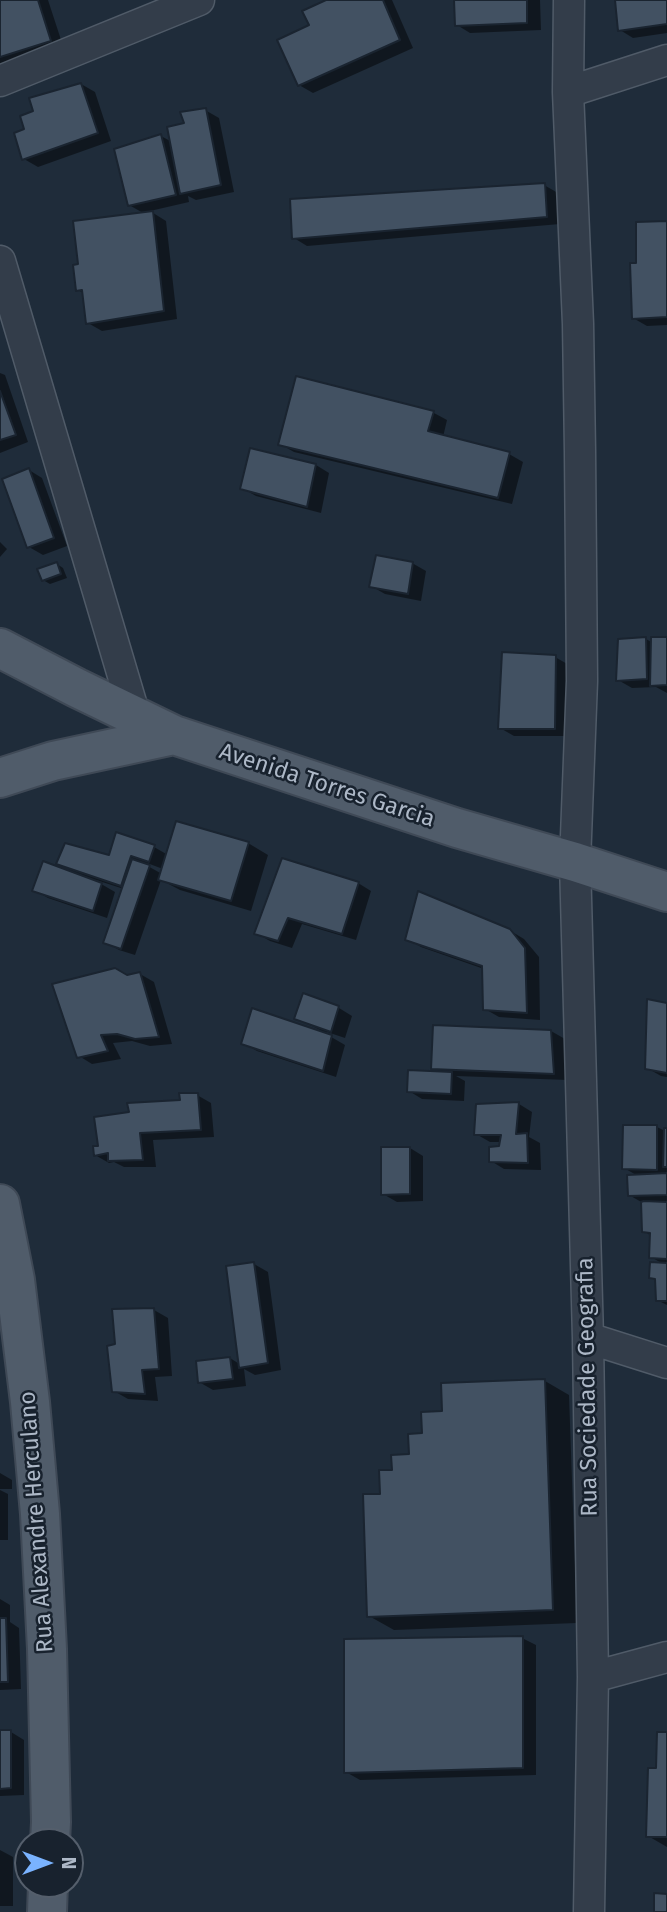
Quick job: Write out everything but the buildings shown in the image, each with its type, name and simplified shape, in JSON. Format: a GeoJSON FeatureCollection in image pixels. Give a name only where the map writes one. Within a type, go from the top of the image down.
{"type":"FeatureCollection","features":[{"type":"Feature","properties":{"kind":"main road","name":"Avenida Torres Garcia"},"geometry":{"type":"LineString","coordinates":[[0,648],[174,735],[457,828],[667,892]]}},
{"type":"Feature","properties":{"kind":"main road"},"geometry":{"type":"LineString","coordinates":[[0,778],[53,761],[174,735]]}},
{"type":"Feature","properties":{"kind":"main road","name":"Rua Alexandre Herculano"},"geometry":{"type":"LineString","coordinates":[[0,1204],[8,1281],[30,1402],[41,1535],[47,1649],[51,1828]]}},
{"type":"Feature","properties":{"kind":"street","name":"Rua Sociedade Geografia"},"geometry":{"type":"LineString","coordinates":[[569,0],[568,92],[581,466],[582,681],[575,862],[588,1338],[593,1677],[589,1912]]}},
{"type":"Feature","properties":{"kind":"street"},"geometry":{"type":"LineString","coordinates":[[0,80],[188,2]]}},
{"type":"Feature","properties":{"kind":"street"},"geometry":{"type":"LineString","coordinates":[[568,92],[667,60]]}},
{"type":"Feature","properties":{"kind":"street"},"geometry":{"type":"LineString","coordinates":[[0,261],[135,716]]}},
{"type":"Feature","properties":{"kind":"street"},"geometry":{"type":"LineString","coordinates":[[588,1338],[667,1363]]}},
{"type":"Feature","properties":{"kind":"street"},"geometry":{"type":"LineString","coordinates":[[593,1677],[667,1657]]}}]}
